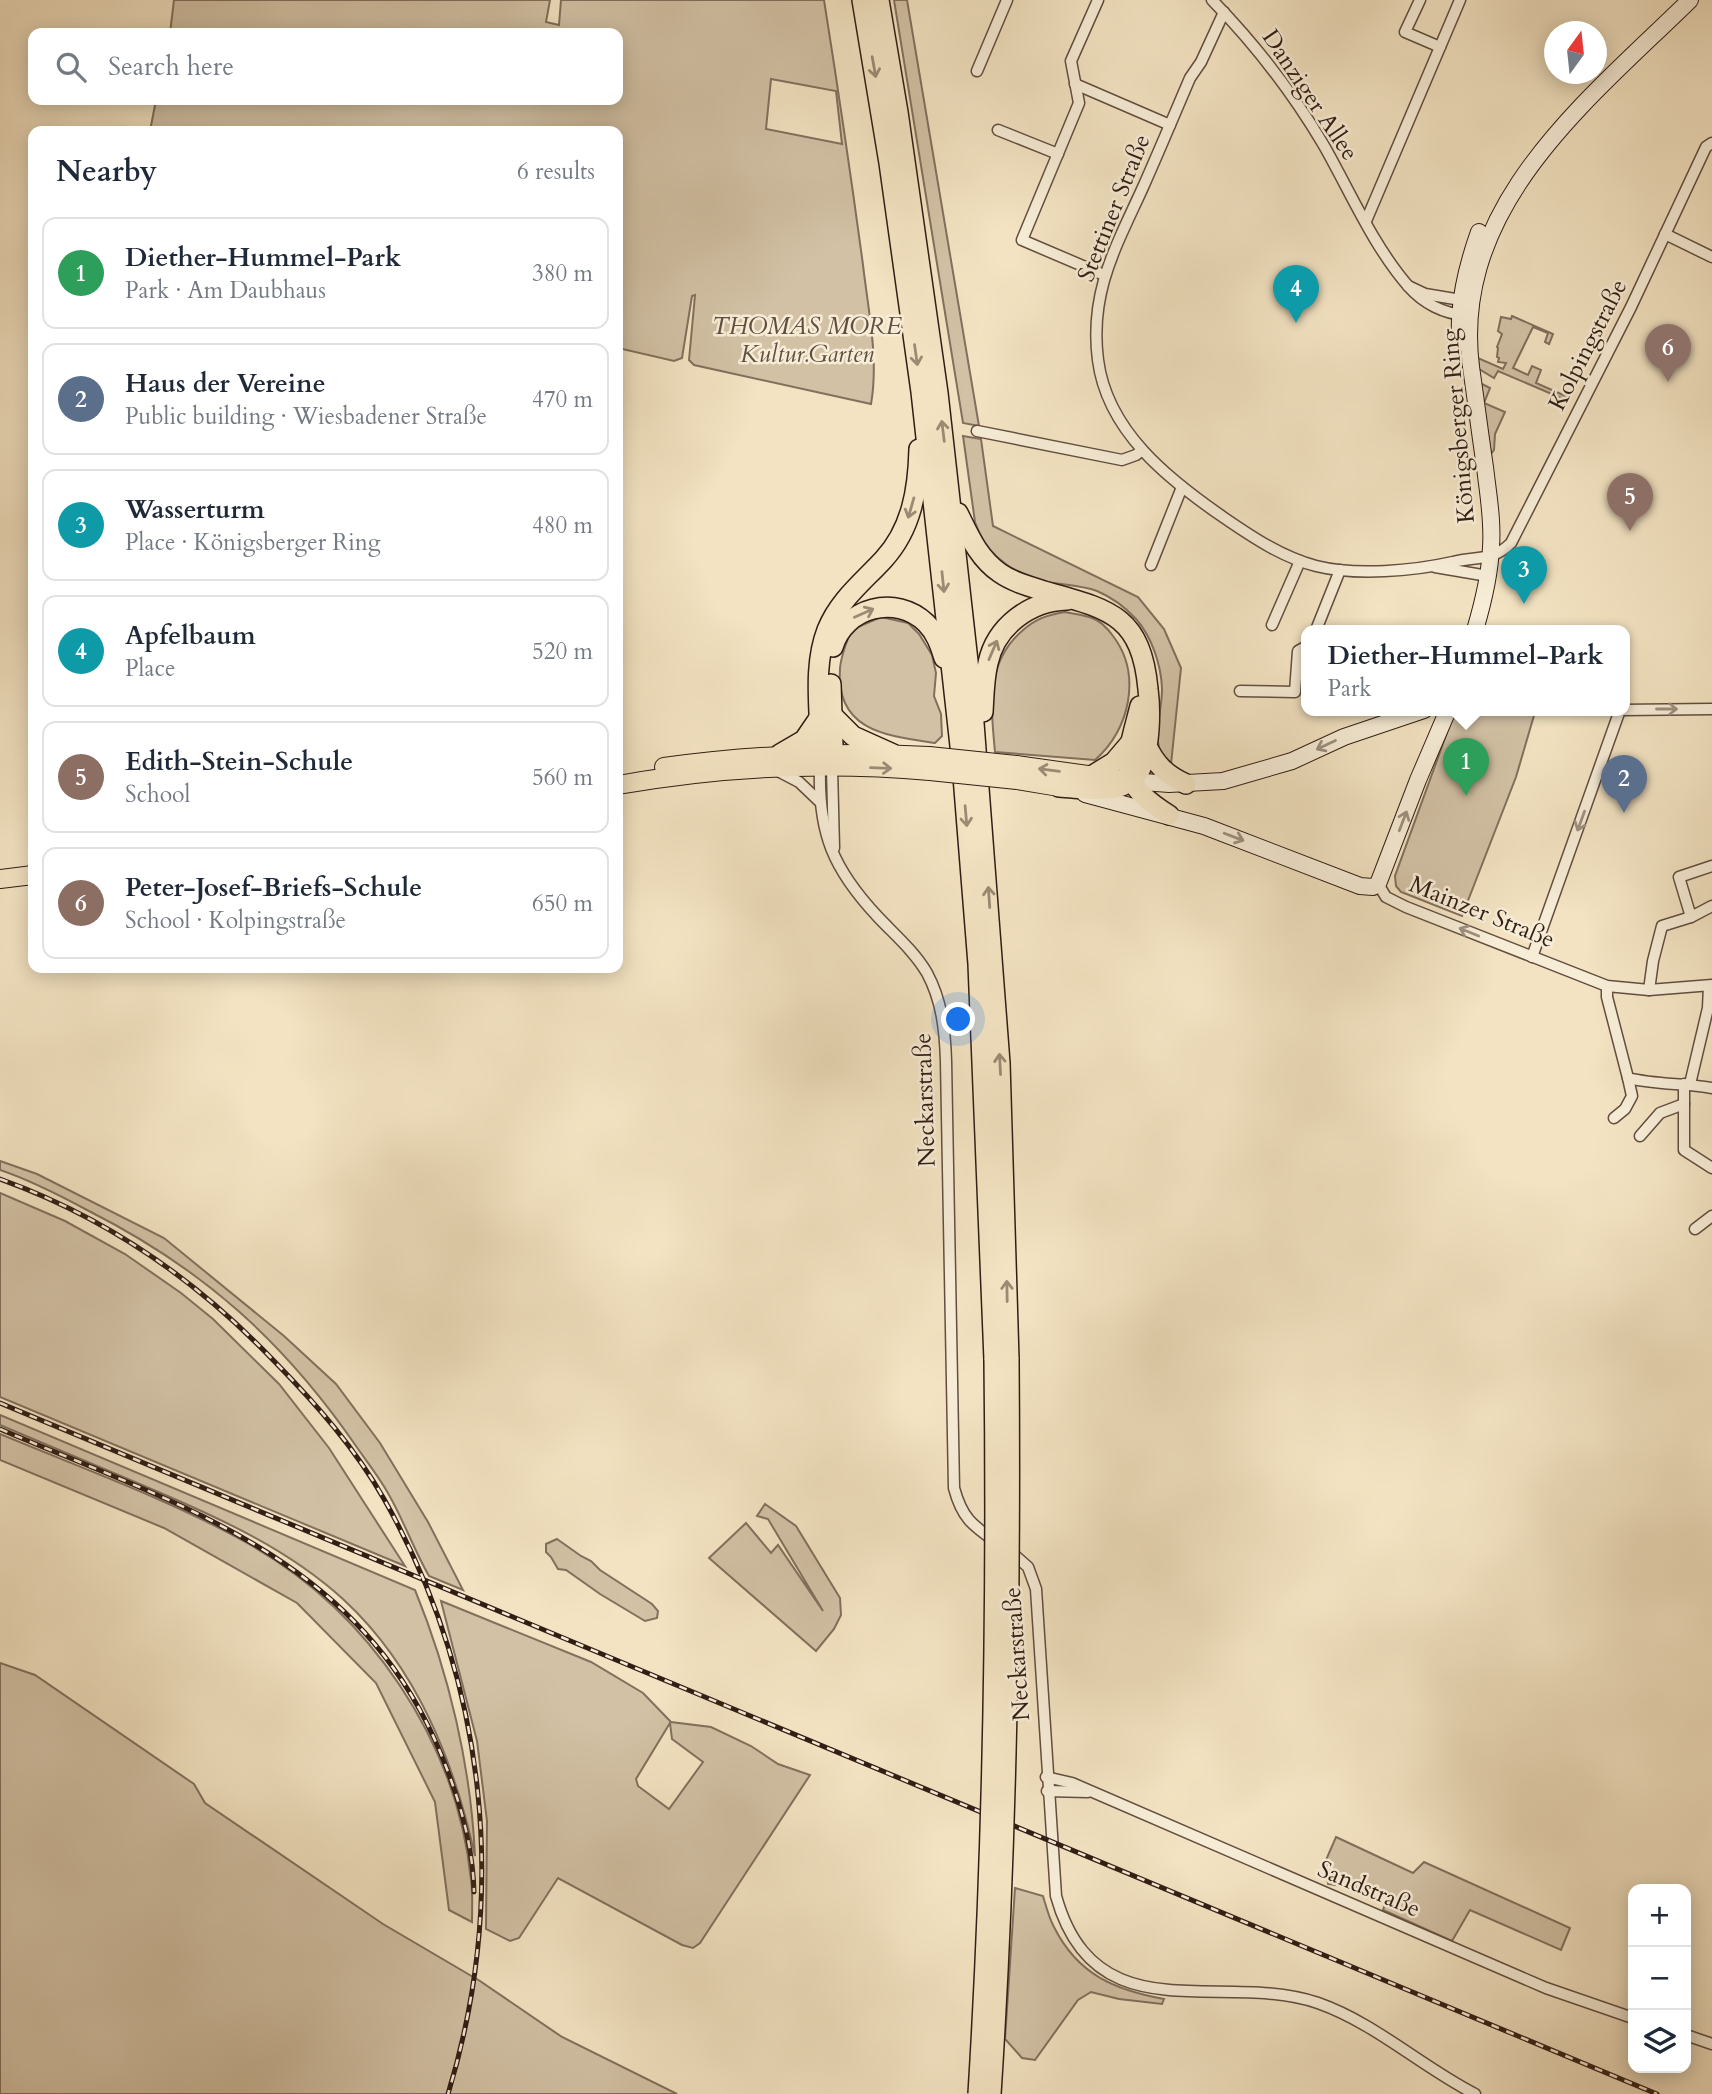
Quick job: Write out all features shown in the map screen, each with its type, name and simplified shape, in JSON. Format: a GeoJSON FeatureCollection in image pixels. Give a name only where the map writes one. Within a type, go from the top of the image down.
{"type":"FeatureCollection","features":[{"type":"Feature","properties":{"kind":"highway"},"geometry":{"type":"LineString","coordinates":[[862,0],[891,176],[921,392],[955,699],[978,964],[1001,1360],[1010,1580],[1006,1774],[991,2094]]}},
{"type":"Feature","properties":{"kind":"highway"},"geometry":{"type":"LineString","coordinates":[[879,0],[917,240],[951,499],[979,765],[1000,1076],[1001,1360],[993,1748],[978,2094]]}},
{"type":"Feature","properties":{"kind":"highway"},"geometry":{"type":"LineString","coordinates":[[893,754],[853,736],[826,717],[819,672],[823,642],[843,602],[891,551],[909,517],[919,467],[921,392]]}},
{"type":"Feature","properties":{"kind":"highway"},"geometry":{"type":"LineString","coordinates":[[951,499],[975,547],[997,571],[1025,585],[1083,602],[1114,615],[1130,631],[1142,651],[1149,698],[1139,743],[1129,770],[1131,781],[1144,799],[1169,815]]}},
{"type":"Feature","properties":{"kind":"highway"},"geometry":{"type":"LineString","coordinates":[[979,765],[987,665],[1001,634],[1017,617],[1037,606],[1060,600],[1083,602]]}},
{"type":"Feature","properties":{"kind":"highway"},"geometry":{"type":"LineString","coordinates":[[826,760],[826,717],[834,643],[838,634],[859,614],[878,607],[888,607],[908,611],[925,622],[932,629],[941,647],[955,699]]}},
{"type":"Feature","properties":{"kind":"highway"},"geometry":{"type":"LineString","coordinates":[[777,762],[826,717]]}},
{"type":"Feature","properties":{"kind":"highway"},"geometry":{"type":"LineString","coordinates":[[1093,775],[1139,743]]}},
{"type":"Feature","properties":{"kind":"highway"},"geometry":{"type":"LineString","coordinates":[[1139,743],[1161,769],[1186,784]]}},
{"type":"Feature","properties":{"kind":"highway"},"geometry":{"type":"LineString","coordinates":[[1059,787],[1118,788],[1131,781]]}},
{"type":"Feature","properties":{"kind":"main road","name":"Königsberger Ring"},"geometry":{"type":"LineString","coordinates":[[1476,625],[1490,512],[1464,310],[1466,271],[1482,224],[1517,167],[1555,120],[1676,0]]}},
{"type":"Feature","properties":{"kind":"main road","name":"Königsberger Ring"},"geometry":{"type":"LineString","coordinates":[[1464,310],[1493,227],[1532,161],[1563,126],[1689,0]]}},
{"type":"Feature","properties":{"kind":"main road","name":"Königsberger Ring"},"geometry":{"type":"LineString","coordinates":[[1468,625],[1483,575]]}},
{"type":"Feature","properties":{"kind":"main road"},"geometry":{"type":"LineString","coordinates":[[826,760],[929,763],[1016,773],[1093,775],[1131,781],[1186,784],[1223,781],[1259,772],[1292,761],[1344,737],[1407,716]]}},
{"type":"Feature","properties":{"kind":"main road"},"geometry":{"type":"LineString","coordinates":[[1424,716],[1432,722],[1435,729],[1434,742]]}},
{"type":"Feature","properties":{"kind":"main road"},"geometry":{"type":"LineString","coordinates":[[1378,884],[1445,716]]}},
{"type":"Feature","properties":{"kind":"main road"},"geometry":{"type":"LineString","coordinates":[[623,772],[706,761],[777,762],[893,754],[929,763]]}},
{"type":"Feature","properties":{"kind":"main road"},"geometry":{"type":"LineString","coordinates":[[623,784],[777,762]]}},
{"type":"Feature","properties":{"kind":"main road"},"geometry":{"type":"LineString","coordinates":[[1016,773],[1059,787]]}},
{"type":"Feature","properties":{"kind":"main road","name":"Mainzer Straße"},"geometry":{"type":"LineString","coordinates":[[1059,787],[1169,815],[1360,886],[1373,887],[1378,884]]}},
{"type":"Feature","properties":{"kind":"main road"},"geometry":{"type":"LineString","coordinates":[[0,879],[28,876]]}},
{"type":"Feature","properties":{"kind":"street"},"geometry":{"type":"LineString","coordinates":[[977,71],[1007,0]]}},
{"type":"Feature","properties":{"kind":"street"},"geometry":{"type":"LineString","coordinates":[[1098,0],[1071,61],[1079,103],[1022,240],[1104,275]]}},
{"type":"Feature","properties":{"kind":"street","name":"Danziger Allee"},"geometry":{"type":"LineString","coordinates":[[1212,0],[1264,58],[1287,90],[1408,286],[1464,310]]}},
{"type":"Feature","properties":{"kind":"street"},"geometry":{"type":"LineString","coordinates":[[1420,0],[1405,32],[1440,47]]}},
{"type":"Feature","properties":{"kind":"street","name":"Danziger Allee"},"geometry":{"type":"LineString","coordinates":[[1366,221],[1460,0]]}},
{"type":"Feature","properties":{"kind":"street","name":"Stettiner Straße"},"geometry":{"type":"LineString","coordinates":[[1224,12],[1201,62],[1190,78],[1104,275],[1096,335],[1100,373],[1114,409],[1142,450],[1182,487],[1267,545],[1300,561],[1340,570],[1432,567],[1483,575]]}},
{"type":"Feature","properties":{"kind":"street"},"geometry":{"type":"LineString","coordinates":[[1075,84],[1170,125]]}},
{"type":"Feature","properties":{"kind":"street"},"geometry":{"type":"LineString","coordinates":[[998,130],[1058,154]]}},
{"type":"Feature","properties":{"kind":"street","name":"Kolpingstraße"},"geometry":{"type":"LineString","coordinates":[[1485,557],[1504,550],[1516,535],[1706,147],[1712,143]]}},
{"type":"Feature","properties":{"kind":"street"},"geometry":{"type":"LineString","coordinates":[[1665,234],[1712,257]]}},
{"type":"Feature","properties":{"kind":"street"},"geometry":{"type":"LineString","coordinates":[[977,431],[1122,460],[1142,450]]}},
{"type":"Feature","properties":{"kind":"street"},"geometry":{"type":"LineString","coordinates":[[1151,565],[1182,487]]}},
{"type":"Feature","properties":{"kind":"street","name":"Stettiner Straße"},"geometry":{"type":"LineString","coordinates":[[1432,567],[1470,557],[1485,557]]}},
{"type":"Feature","properties":{"kind":"street"},"geometry":{"type":"LineString","coordinates":[[1272,625],[1300,561]]}},
{"type":"Feature","properties":{"kind":"street"},"geometry":{"type":"LineString","coordinates":[[1318,625],[1340,570]]}},
{"type":"Feature","properties":{"kind":"street"},"geometry":{"type":"LineString","coordinates":[[1240,691],[1294,692],[1298,651],[1301,649]]}},
{"type":"Feature","properties":{"kind":"street"},"geometry":{"type":"LineString","coordinates":[[1630,710],[1712,709]]}},
{"type":"Feature","properties":{"kind":"street"},"geometry":{"type":"LineString","coordinates":[[1532,957],[1619,716]]}},
{"type":"Feature","properties":{"kind":"street","name":"Neckarstraße"},"geometry":{"type":"LineString","coordinates":[[826,760],[820,802],[827,839],[837,861],[869,906],[920,963],[933,987],[942,1014],[946,1061],[954,1488],[958,1505],[966,1519],[1021,1560],[1028,1567],[1034,1581],[1047,1791],[1060,1914],[1079,1946],[1106,1971],[1127,1982],[1155,1989],[1193,1993],[1264,1993],[1319,2003],[1349,2017],[1475,2094]]}},
{"type":"Feature","properties":{"kind":"street","name":"Neckarstraße"},"geometry":{"type":"LineString","coordinates":[[826,760],[837,861]]}},
{"type":"Feature","properties":{"kind":"street"},"geometry":{"type":"LineString","coordinates":[[777,762],[820,802]]}},
{"type":"Feature","properties":{"kind":"street"},"geometry":{"type":"LineString","coordinates":[[1691,917],[1679,877],[1712,866]]}},
{"type":"Feature","properties":{"kind":"street","name":"Mainzer Straße"},"geometry":{"type":"LineString","coordinates":[[1378,884],[1386,897],[1398,903],[1607,986],[1648,990],[1711,986]]}},
{"type":"Feature","properties":{"kind":"street"},"geometry":{"type":"LineString","coordinates":[[1648,990],[1662,926],[1691,917],[1712,906]]}},
{"type":"Feature","properties":{"kind":"street"},"geometry":{"type":"LineString","coordinates":[[1607,986],[1606,997],[1632,1096],[1625,1109],[1614,1118]]}},
{"type":"Feature","properties":{"kind":"street"},"geometry":{"type":"LineString","coordinates":[[1711,986],[1708,1008],[1687,1084],[1684,1150],[1712,1168]]}},
{"type":"Feature","properties":{"kind":"street"},"geometry":{"type":"LineString","coordinates":[[1628,1078],[1648,1084],[1687,1084],[1712,1088]]}},
{"type":"Feature","properties":{"kind":"street"},"geometry":{"type":"LineString","coordinates":[[1640,1136],[1660,1113],[1684,1104]]}},
{"type":"Feature","properties":{"kind":"street"},"geometry":{"type":"LineString","coordinates":[[1695,1229],[1712,1216]]}},
{"type":"Feature","properties":{"kind":"street","name":"Sandstraße"},"geometry":{"type":"LineString","coordinates":[[1046,1777],[1072,1783],[1546,1987],[1628,2016]]}},
{"type":"Feature","properties":{"kind":"street","name":"Sandstraße"},"geometry":{"type":"LineString","coordinates":[[1047,1791],[1090,1792]]}},
{"type":"Feature","properties":{"kind":"street"},"geometry":{"type":"LineString","coordinates":[[1691,2037],[1712,2044]]}},
{"type":"Feature","properties":{"kind":"green space","name":"THOMAS MORE Kultur.Garten"},"geometry":{"type":"Polygon","coordinates":[[[174,0],[550,0],[546,22],[559,25],[561,0],[824,0],[870,316],[874,369],[871,404],[694,365],[689,360],[695,295],[692,296],[682,358],[674,361],[623,349],[623,126],[151,126],[155,105],[623,105],[623,28],[171,28],[174,0]],[[771,79],[766,129],[842,144],[836,91],[771,79]]]}},
{"type":"Feature","properties":{"kind":"green space"},"geometry":{"type":"Polygon","coordinates":[[[894,0],[907,0],[979,426],[963,423],[894,0]]]}},
{"type":"Feature","properties":{"kind":"green space"},"geometry":{"type":"Polygon","coordinates":[[[1512,316],[1553,334],[1549,344],[1545,342],[1548,333],[1533,327],[1513,368],[1528,375],[1532,366],[1541,370],[1536,383],[1570,398],[1568,401],[1498,371],[1494,378],[1479,369],[1478,358],[1503,369],[1506,363],[1498,362],[1497,357],[1497,347],[1502,334],[1498,331],[1501,317],[1511,319],[1512,316]]]}},
{"type":"Feature","properties":{"kind":"green space"},"geometry":{"type":"Polygon","coordinates":[[[1480,383],[1490,388],[1484,403],[1505,412],[1495,434],[1494,450],[1491,454],[1480,383]]]}},
{"type":"Feature","properties":{"kind":"green space"},"geometry":{"type":"Polygon","coordinates":[[[963,436],[981,439],[993,526],[1138,597],[1164,629],[1181,668],[1171,764],[1163,756],[1157,738],[1162,698],[1160,670],[1155,652],[1142,626],[1123,607],[1102,593],[1034,579],[1014,570],[990,550],[975,522],[963,436]]]}},
{"type":"Feature","properties":{"kind":"green space"},"geometry":{"type":"Polygon","coordinates":[[[1065,612],[1098,621],[1111,633],[1122,651],[1127,667],[1128,701],[1117,733],[1095,760],[995,752],[993,687],[1002,657],[1010,644],[1032,623],[1065,612]]]}},
{"type":"Feature","properties":{"kind":"green space"},"geometry":{"type":"Polygon","coordinates":[[[881,617],[908,623],[919,634],[932,655],[936,673],[934,696],[941,714],[942,736],[935,743],[883,733],[855,718],[846,705],[841,689],[840,668],[851,630],[881,617]]]}},
{"type":"Feature","properties":{"kind":"green space"},"geometry":{"type":"Polygon","coordinates":[[[1457,716],[1534,716],[1516,777],[1462,916],[1401,892],[1396,886],[1395,876],[1452,719],[1457,716]]]}},
{"type":"Feature","properties":{"kind":"green space"},"geometry":{"type":"Polygon","coordinates":[[[0,1161],[37,1174],[164,1238],[284,1336],[336,1384],[380,1443],[428,1522],[463,1590],[429,1576],[385,1489],[356,1446],[299,1373],[237,1310],[167,1256],[129,1232],[33,1183],[0,1170],[0,1161]]]}},
{"type":"Feature","properties":{"kind":"green space"},"geometry":{"type":"Polygon","coordinates":[[[0,1193],[65,1221],[125,1254],[213,1319],[279,1384],[329,1448],[405,1566],[0,1397],[0,1193]]]}},
{"type":"Feature","properties":{"kind":"green space"},"geometry":{"type":"Polygon","coordinates":[[[0,1415],[415,1590],[438,1654],[456,1721],[469,1789],[475,1856],[456,1785],[429,1718],[392,1655],[344,1600],[298,1564],[248,1534],[169,1496],[0,1425],[0,1415]]]}},
{"type":"Feature","properties":{"kind":"green space"},"geometry":{"type":"Polygon","coordinates":[[[0,1434],[218,1527],[291,1571],[332,1605],[368,1643],[400,1685],[426,1730],[447,1778],[462,1828],[472,1885],[472,1922],[449,1910],[435,1802],[376,1683],[297,1603],[164,1528],[0,1460],[0,1434]]]}},
{"type":"Feature","properties":{"kind":"green space"},"geometry":{"type":"Polygon","coordinates":[[[765,1504],[796,1526],[840,1598],[841,1615],[834,1629],[816,1651],[709,1558],[746,1523],[771,1553],[778,1545],[823,1611],[768,1519],[757,1516],[765,1504]]]}},
{"type":"Feature","properties":{"kind":"green space"},"geometry":{"type":"Polygon","coordinates":[[[557,1539],[652,1604],[658,1611],[657,1618],[645,1621],[566,1570],[558,1569],[546,1552],[546,1544],[557,1539]]]}},
{"type":"Feature","properties":{"kind":"green space"},"geometry":{"type":"Polygon","coordinates":[[[441,1601],[591,1662],[643,1693],[671,1722],[711,1727],[751,1746],[778,1764],[810,1775],[700,1943],[693,1948],[682,1945],[558,1878],[519,1938],[510,1941],[486,1929],[487,1821],[477,1741],[441,1601]],[[670,1723],[636,1779],[638,1786],[669,1809],[703,1762],[672,1739],[670,1723]]]}},
{"type":"Feature","properties":{"kind":"green space"},"geometry":{"type":"Polygon","coordinates":[[[0,1663],[35,1675],[194,1784],[205,1803],[383,1924],[480,1981],[562,2037],[677,2094],[0,2094],[0,1663]]]}},
{"type":"Feature","properties":{"kind":"green space"},"geometry":{"type":"Polygon","coordinates":[[[1336,1837],[1413,1873],[1424,1862],[1570,1928],[1561,1950],[1470,1910],[1452,1941],[1383,1910],[1389,1893],[1328,1884],[1326,1860],[1336,1837]]]}},
{"type":"Feature","properties":{"kind":"green space"},"geometry":{"type":"Polygon","coordinates":[[[1015,1888],[1043,1896],[1051,1920],[1064,1944],[1086,1969],[1114,1985],[1164,1999],[1162,2004],[1119,1999],[1091,1992],[1078,2000],[1035,2060],[1022,2058],[1005,2039],[1015,1888]]]}},
{"type":"Feature","properties":{"kind":"railway"},"geometry":{"type":"LineString","coordinates":[[0,1179],[39,1194],[113,1232],[182,1279],[245,1332],[305,1394],[348,1444],[384,1499],[419,1569],[446,1641],[466,1715],[477,1790],[482,1866],[478,1942],[467,2018],[448,2094]]}},
{"type":"Feature","properties":{"kind":"railway"},"geometry":{"type":"LineString","coordinates":[[0,1403],[1657,2094]]}},
{"type":"Feature","properties":{"kind":"railway"},"geometry":{"type":"LineString","coordinates":[[0,1429],[197,1513],[257,1546],[313,1584],[363,1631],[406,1686],[441,1754],[464,1822],[471,1856],[474,1892]]}},
{"type":"Feature","properties":{"kind":"place","name":"Apfelbaum"},"geometry":{"type":"Point","coordinates":[1296,323]}},
{"type":"Feature","properties":{"kind":"place","name":"Peter-Josef-Briefs-Schule"},"geometry":{"type":"Point","coordinates":[1668,382]}},
{"type":"Feature","properties":{"kind":"place","name":"Edith-Stein-Schule"},"geometry":{"type":"Point","coordinates":[1630,531]}},
{"type":"Feature","properties":{"kind":"place","name":"Wasserturm"},"geometry":{"type":"Point","coordinates":[1524,604]}},
{"type":"Feature","properties":{"kind":"place","name":"Diether-Hummel-Park"},"geometry":{"type":"Point","coordinates":[1466,796]}},
{"type":"Feature","properties":{"kind":"place","name":"Haus der Vereine"},"geometry":{"type":"Point","coordinates":[1624,813]}}]}
